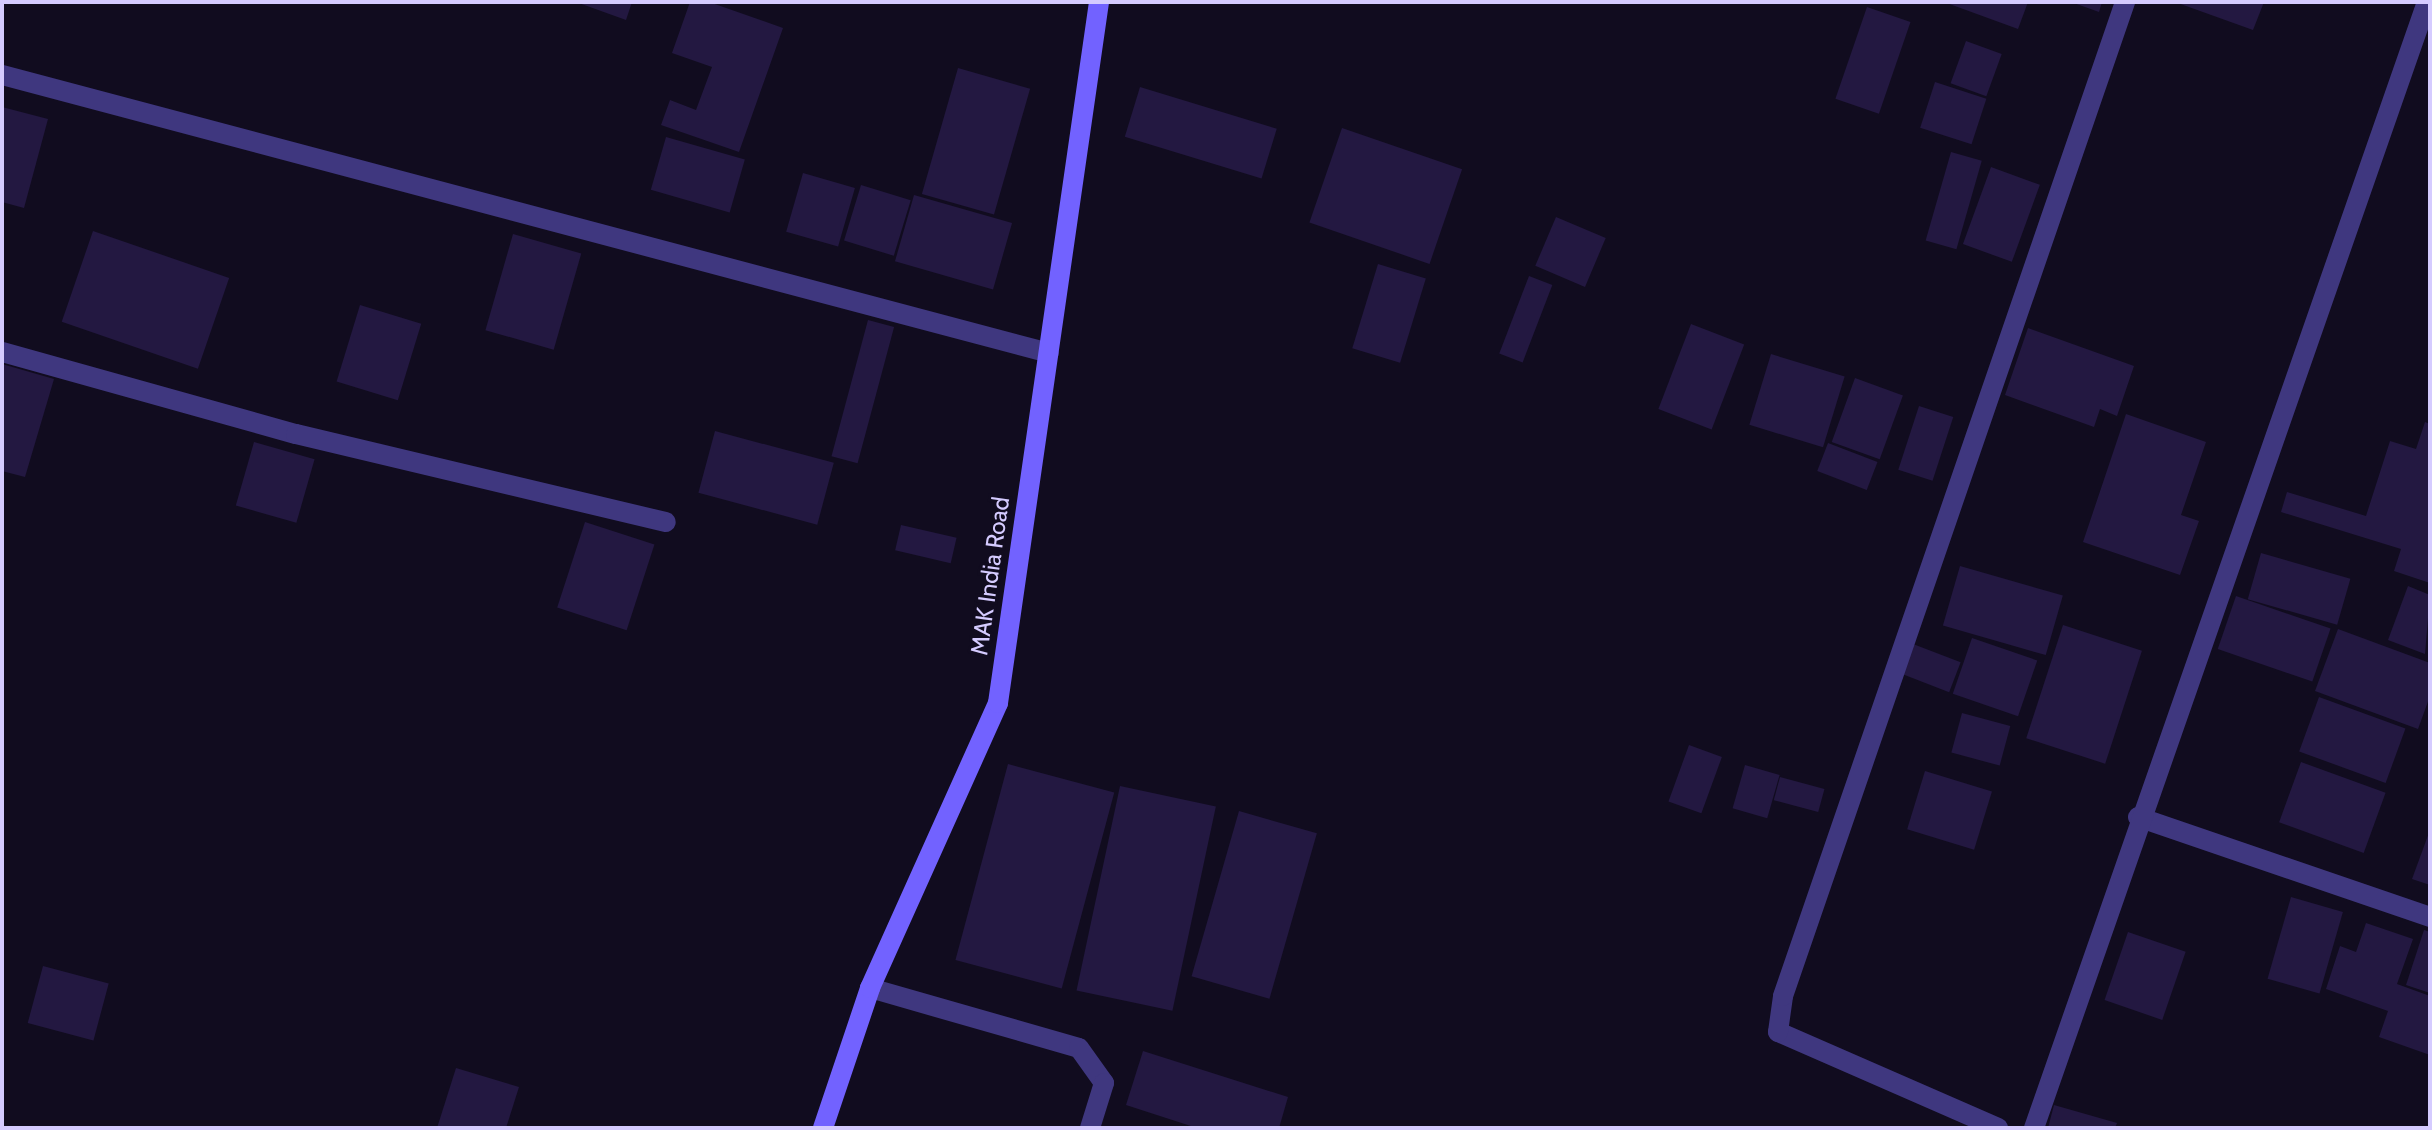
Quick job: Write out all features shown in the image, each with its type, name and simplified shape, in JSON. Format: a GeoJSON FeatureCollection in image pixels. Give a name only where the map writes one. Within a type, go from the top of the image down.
{"type":"FeatureCollection","features":[{"type":"Feature","properties":{"kind":"street","name":"MAK India Road"},"geometry":{"type":"LineString","coordinates":[[823,1128],[870,988],[998,703],[1099,2]]}},
{"type":"Feature","properties":{"kind":"street"},"geometry":{"type":"LineString","coordinates":[[1998,1128],[1778,1032],[1788,981],[2125,2]]}},
{"type":"Feature","properties":{"kind":"street"},"geometry":{"type":"LineString","coordinates":[[2034,1128],[2138,817],[2427,2]]}},
{"type":"Feature","properties":{"kind":"street"},"geometry":{"type":"LineString","coordinates":[[2,75],[1049,353]]}},
{"type":"Feature","properties":{"kind":"street"},"geometry":{"type":"LineString","coordinates":[[2,352],[296,434],[666,522]]}},
{"type":"Feature","properties":{"kind":"street"},"geometry":{"type":"LineString","coordinates":[[2138,817],[2430,917]]}},
{"type":"Feature","properties":{"kind":"street"},"geometry":{"type":"LineString","coordinates":[[870,988],[1079,1048],[1104,1083],[1090,1128]]}},
{"type":"Feature","properties":{"kind":"building"},"geometry":{"type":"Polygon","coordinates":[[[576,2],[632,2],[626,20],[576,2]]]}},
{"type":"Feature","properties":{"kind":"building"},"geometry":{"type":"Polygon","coordinates":[[[690,2],[709,2],[783,28],[739,152],[661,125],[670,100],[696,110],[712,67],[672,53],[690,2]]]}},
{"type":"Feature","properties":{"kind":"building"},"geometry":{"type":"Polygon","coordinates":[[[1944,2],[2028,2],[2018,29],[1944,2]]]}},
{"type":"Feature","properties":{"kind":"building"},"geometry":{"type":"Polygon","coordinates":[[[2071,2],[2102,2],[2099,12],[2071,2]]]}},
{"type":"Feature","properties":{"kind":"building"},"geometry":{"type":"Polygon","coordinates":[[[2175,2],[2264,2],[2253,30],[2175,2]]]}},
{"type":"Feature","properties":{"kind":"building"},"geometry":{"type":"Polygon","coordinates":[[[1867,7],[1910,22],[1879,114],[1835,99],[1867,7]]]}},
{"type":"Feature","properties":{"kind":"building"},"geometry":{"type":"Polygon","coordinates":[[[1966,41],[2002,54],[1986,96],[1951,83],[1966,41]]]}},
{"type":"Feature","properties":{"kind":"building"},"geometry":{"type":"Polygon","coordinates":[[[958,68],[1030,89],[994,215],[922,194],[958,68]]]}},
{"type":"Feature","properties":{"kind":"building"},"geometry":{"type":"Polygon","coordinates":[[[1935,82],[1986,99],[1972,144],[1920,128],[1935,82]]]}},
{"type":"Feature","properties":{"kind":"building"},"geometry":{"type":"Polygon","coordinates":[[[1140,87],[1277,129],[1262,179],[1125,137],[1140,87]]]}},
{"type":"Feature","properties":{"kind":"building"},"geometry":{"type":"Polygon","coordinates":[[[2,107],[48,119],[24,208],[2,202],[2,107]]]}},
{"type":"Feature","properties":{"kind":"building"},"geometry":{"type":"Polygon","coordinates":[[[1342,128],[1462,169],[1430,264],[1309,223],[1342,128]]]}},
{"type":"Feature","properties":{"kind":"building"},"geometry":{"type":"Polygon","coordinates":[[[666,137],[745,160],[730,212],[651,190],[666,137]]]}},
{"type":"Feature","properties":{"kind":"building"},"geometry":{"type":"Polygon","coordinates":[[[1951,152],[1982,161],[1956,249],[1926,240],[1951,152]]]}},
{"type":"Feature","properties":{"kind":"building"},"geometry":{"type":"Polygon","coordinates":[[[1991,167],[2040,185],[2012,262],[1963,244],[1991,167]]]}},
{"type":"Feature","properties":{"kind":"building"},"geometry":{"type":"Polygon","coordinates":[[[803,173],[855,188],[838,247],[786,232],[803,173]]]}},
{"type":"Feature","properties":{"kind":"building"},"geometry":{"type":"Polygon","coordinates":[[[861,185],[911,200],[894,256],[844,240],[861,185]]]}},
{"type":"Feature","properties":{"kind":"building"},"geometry":{"type":"Polygon","coordinates":[[[914,195],[1012,223],[993,289],[895,261],[914,195]]]}},
{"type":"Feature","properties":{"kind":"building"},"geometry":{"type":"Polygon","coordinates":[[[1556,217],[1606,238],[1585,287],[1535,266],[1556,217]]]}},
{"type":"Feature","properties":{"kind":"building"},"geometry":{"type":"Polygon","coordinates":[[[93,231],[229,278],[198,369],[62,322],[93,231]]]}},
{"type":"Feature","properties":{"kind":"building"},"geometry":{"type":"Polygon","coordinates":[[[513,234],[581,254],[554,350],[485,330],[513,234]]]}},
{"type":"Feature","properties":{"kind":"building"},"geometry":{"type":"Polygon","coordinates":[[[1378,264],[1426,279],[1400,363],[1352,348],[1378,264]]]}},
{"type":"Feature","properties":{"kind":"building"},"geometry":{"type":"Polygon","coordinates":[[[1529,276],[1552,285],[1523,362],[1499,353],[1529,276]]]}},
{"type":"Feature","properties":{"kind":"building"},"geometry":{"type":"Polygon","coordinates":[[[360,305],[421,324],[398,400],[337,382],[360,305]]]}},
{"type":"Feature","properties":{"kind":"building"},"geometry":{"type":"Polygon","coordinates":[[[868,320],[894,327],[858,463],[832,456],[868,320]]]}},
{"type":"Feature","properties":{"kind":"building"},"geometry":{"type":"Polygon","coordinates":[[[1691,324],[1744,344],[1712,429],[1658,409],[1691,324]]]}},
{"type":"Feature","properties":{"kind":"building"},"geometry":{"type":"Polygon","coordinates":[[[2028,328],[2134,366],[2117,416],[2100,409],[2094,427],[2005,395],[2028,328]]]}},
{"type":"Feature","properties":{"kind":"building"},"geometry":{"type":"Polygon","coordinates":[[[1771,354],[1845,377],[1823,447],[1749,425],[1771,354]]]}},
{"type":"Feature","properties":{"kind":"building"},"geometry":{"type":"Polygon","coordinates":[[[2,364],[54,379],[25,477],[2,471],[2,364]]]}},
{"type":"Feature","properties":{"kind":"building"},"geometry":{"type":"Polygon","coordinates":[[[1855,378],[1903,395],[1880,459],[1832,442],[1855,378]]]}},
{"type":"Feature","properties":{"kind":"building"},"geometry":{"type":"Polygon","coordinates":[[[1919,406],[1953,417],[1933,481],[1898,470],[1919,406]]]}},
{"type":"Feature","properties":{"kind":"building"},"geometry":{"type":"Polygon","coordinates":[[[2126,414],[2206,442],[2181,515],[2199,521],[2180,575],[2083,542],[2126,414]]]}},
{"type":"Feature","properties":{"kind":"building"},"geometry":{"type":"Polygon","coordinates":[[[2425,422],[2430,424],[2430,583],[2394,571],[2401,549],[2281,512],[2287,492],[2366,516],[2390,441],[2416,449],[2425,422]]]}},
{"type":"Feature","properties":{"kind":"building"},"geometry":{"type":"Polygon","coordinates":[[[715,431],[834,463],[817,525],[698,493],[715,431]]]}},
{"type":"Feature","properties":{"kind":"building"},"geometry":{"type":"Polygon","coordinates":[[[254,442],[315,459],[296,523],[236,505],[254,442]]]}},
{"type":"Feature","properties":{"kind":"building"},"geometry":{"type":"Polygon","coordinates":[[[1828,443],[1877,462],[1867,490],[1817,471],[1828,443]]]}},
{"type":"Feature","properties":{"kind":"building"},"geometry":{"type":"Polygon","coordinates":[[[585,522],[654,545],[627,630],[557,608],[585,522]]]}},
{"type":"Feature","properties":{"kind":"building"},"geometry":{"type":"Polygon","coordinates":[[[901,525],[957,538],[951,563],[895,550],[901,525]]]}},
{"type":"Feature","properties":{"kind":"building"},"geometry":{"type":"Polygon","coordinates":[[[2261,553],[2350,579],[2337,625],[2248,599],[2261,553]]]}},
{"type":"Feature","properties":{"kind":"building"},"geometry":{"type":"Polygon","coordinates":[[[1960,566],[2063,595],[2046,655],[1943,626],[1960,566]]]}},
{"type":"Feature","properties":{"kind":"building"},"geometry":{"type":"Polygon","coordinates":[[[2408,586],[2430,595],[2425,654],[2388,640],[2408,586]]]}},
{"type":"Feature","properties":{"kind":"building"},"geometry":{"type":"Polygon","coordinates":[[[2236,596],[2331,629],[2312,682],[2218,649],[2236,596]]]}},
{"type":"Feature","properties":{"kind":"building"},"geometry":{"type":"Polygon","coordinates":[[[2063,625],[2142,651],[2105,764],[2026,738],[2063,625]]]}},
{"type":"Feature","properties":{"kind":"building"},"geometry":{"type":"Polygon","coordinates":[[[2338,629],[2430,663],[2430,696],[2418,729],[2315,691],[2338,629]]]}},
{"type":"Feature","properties":{"kind":"building"},"geometry":{"type":"Polygon","coordinates":[[[1972,638],[2037,660],[2018,716],[1953,694],[1972,638]]]}},
{"type":"Feature","properties":{"kind":"building"},"geometry":{"type":"Polygon","coordinates":[[[1913,644],[1961,662],[1949,692],[1902,674],[1913,644]]]}},
{"type":"Feature","properties":{"kind":"building"},"geometry":{"type":"Polygon","coordinates":[[[2319,697],[2405,728],[2386,783],[2299,752],[2319,697]]]}},
{"type":"Feature","properties":{"kind":"building"},"geometry":{"type":"Polygon","coordinates":[[[1962,713],[2010,726],[2000,766],[1951,753],[1962,713]]]}},
{"type":"Feature","properties":{"kind":"building"},"geometry":{"type":"Polygon","coordinates":[[[1689,745],[1722,757],[1701,813],[1668,801],[1689,745]]]}},
{"type":"Feature","properties":{"kind":"building"},"geometry":{"type":"Polygon","coordinates":[[[2301,762],[2386,793],[2364,853],[2279,822],[2301,762]]]}},
{"type":"Feature","properties":{"kind":"building"},"geometry":{"type":"Polygon","coordinates":[[[1008,764],[1114,792],[1062,989],[955,960],[1008,764]]]}},
{"type":"Feature","properties":{"kind":"building"},"geometry":{"type":"Polygon","coordinates":[[[1745,765],[1780,775],[1767,818],[1733,808],[1745,765]]]}},
{"type":"Feature","properties":{"kind":"building"},"geometry":{"type":"Polygon","coordinates":[[[1925,771],[1992,791],[1974,850],[1907,829],[1925,771]]]}},
{"type":"Feature","properties":{"kind":"building"},"geometry":{"type":"Polygon","coordinates":[[[1780,777],[1824,789],[1818,812],[1774,800],[1780,777]]]}},
{"type":"Feature","properties":{"kind":"building"},"geometry":{"type":"Polygon","coordinates":[[[1120,786],[1216,806],[1172,1011],[1077,990],[1120,786]]]}},
{"type":"Feature","properties":{"kind":"building"},"geometry":{"type":"Polygon","coordinates":[[[1239,811],[1317,833],[1269,999],[1192,976],[1239,811]]]}},
{"type":"Feature","properties":{"kind":"building"},"geometry":{"type":"Polygon","coordinates":[[[2430,830],[2430,885],[2412,879],[2430,830]]]}},
{"type":"Feature","properties":{"kind":"building"},"geometry":{"type":"Polygon","coordinates":[[[2291,897],[2343,912],[2319,994],[2268,979],[2291,897]]]}},
{"type":"Feature","properties":{"kind":"building"},"geometry":{"type":"Polygon","coordinates":[[[2366,923],[2413,939],[2397,984],[2430,996],[2430,1055],[2379,1037],[2388,1011],[2326,989],[2340,946],[2356,952],[2366,923]]]}},
{"type":"Feature","properties":{"kind":"building"},"geometry":{"type":"Polygon","coordinates":[[[2424,930],[2430,932],[2430,993],[2406,985],[2424,930]]]}},
{"type":"Feature","properties":{"kind":"building"},"geometry":{"type":"Polygon","coordinates":[[[2128,932],[2186,952],[2162,1020],[2105,1000],[2128,932]]]}},
{"type":"Feature","properties":{"kind":"building"},"geometry":{"type":"Polygon","coordinates":[[[43,966],[109,984],[93,1041],[28,1023],[43,966]]]}},
{"type":"Feature","properties":{"kind":"building"},"geometry":{"type":"Polygon","coordinates":[[[1143,1051],[1288,1097],[1279,1128],[1197,1128],[1126,1105],[1143,1051]]]}},
{"type":"Feature","properties":{"kind":"building"},"geometry":{"type":"Polygon","coordinates":[[[456,1068],[519,1087],[506,1128],[437,1128],[456,1068]]]}},
{"type":"Feature","properties":{"kind":"building"},"geometry":{"type":"Polygon","coordinates":[[[2054,1105],[2117,1123],[2115,1128],[2048,1128],[2054,1105]]]}}]}
